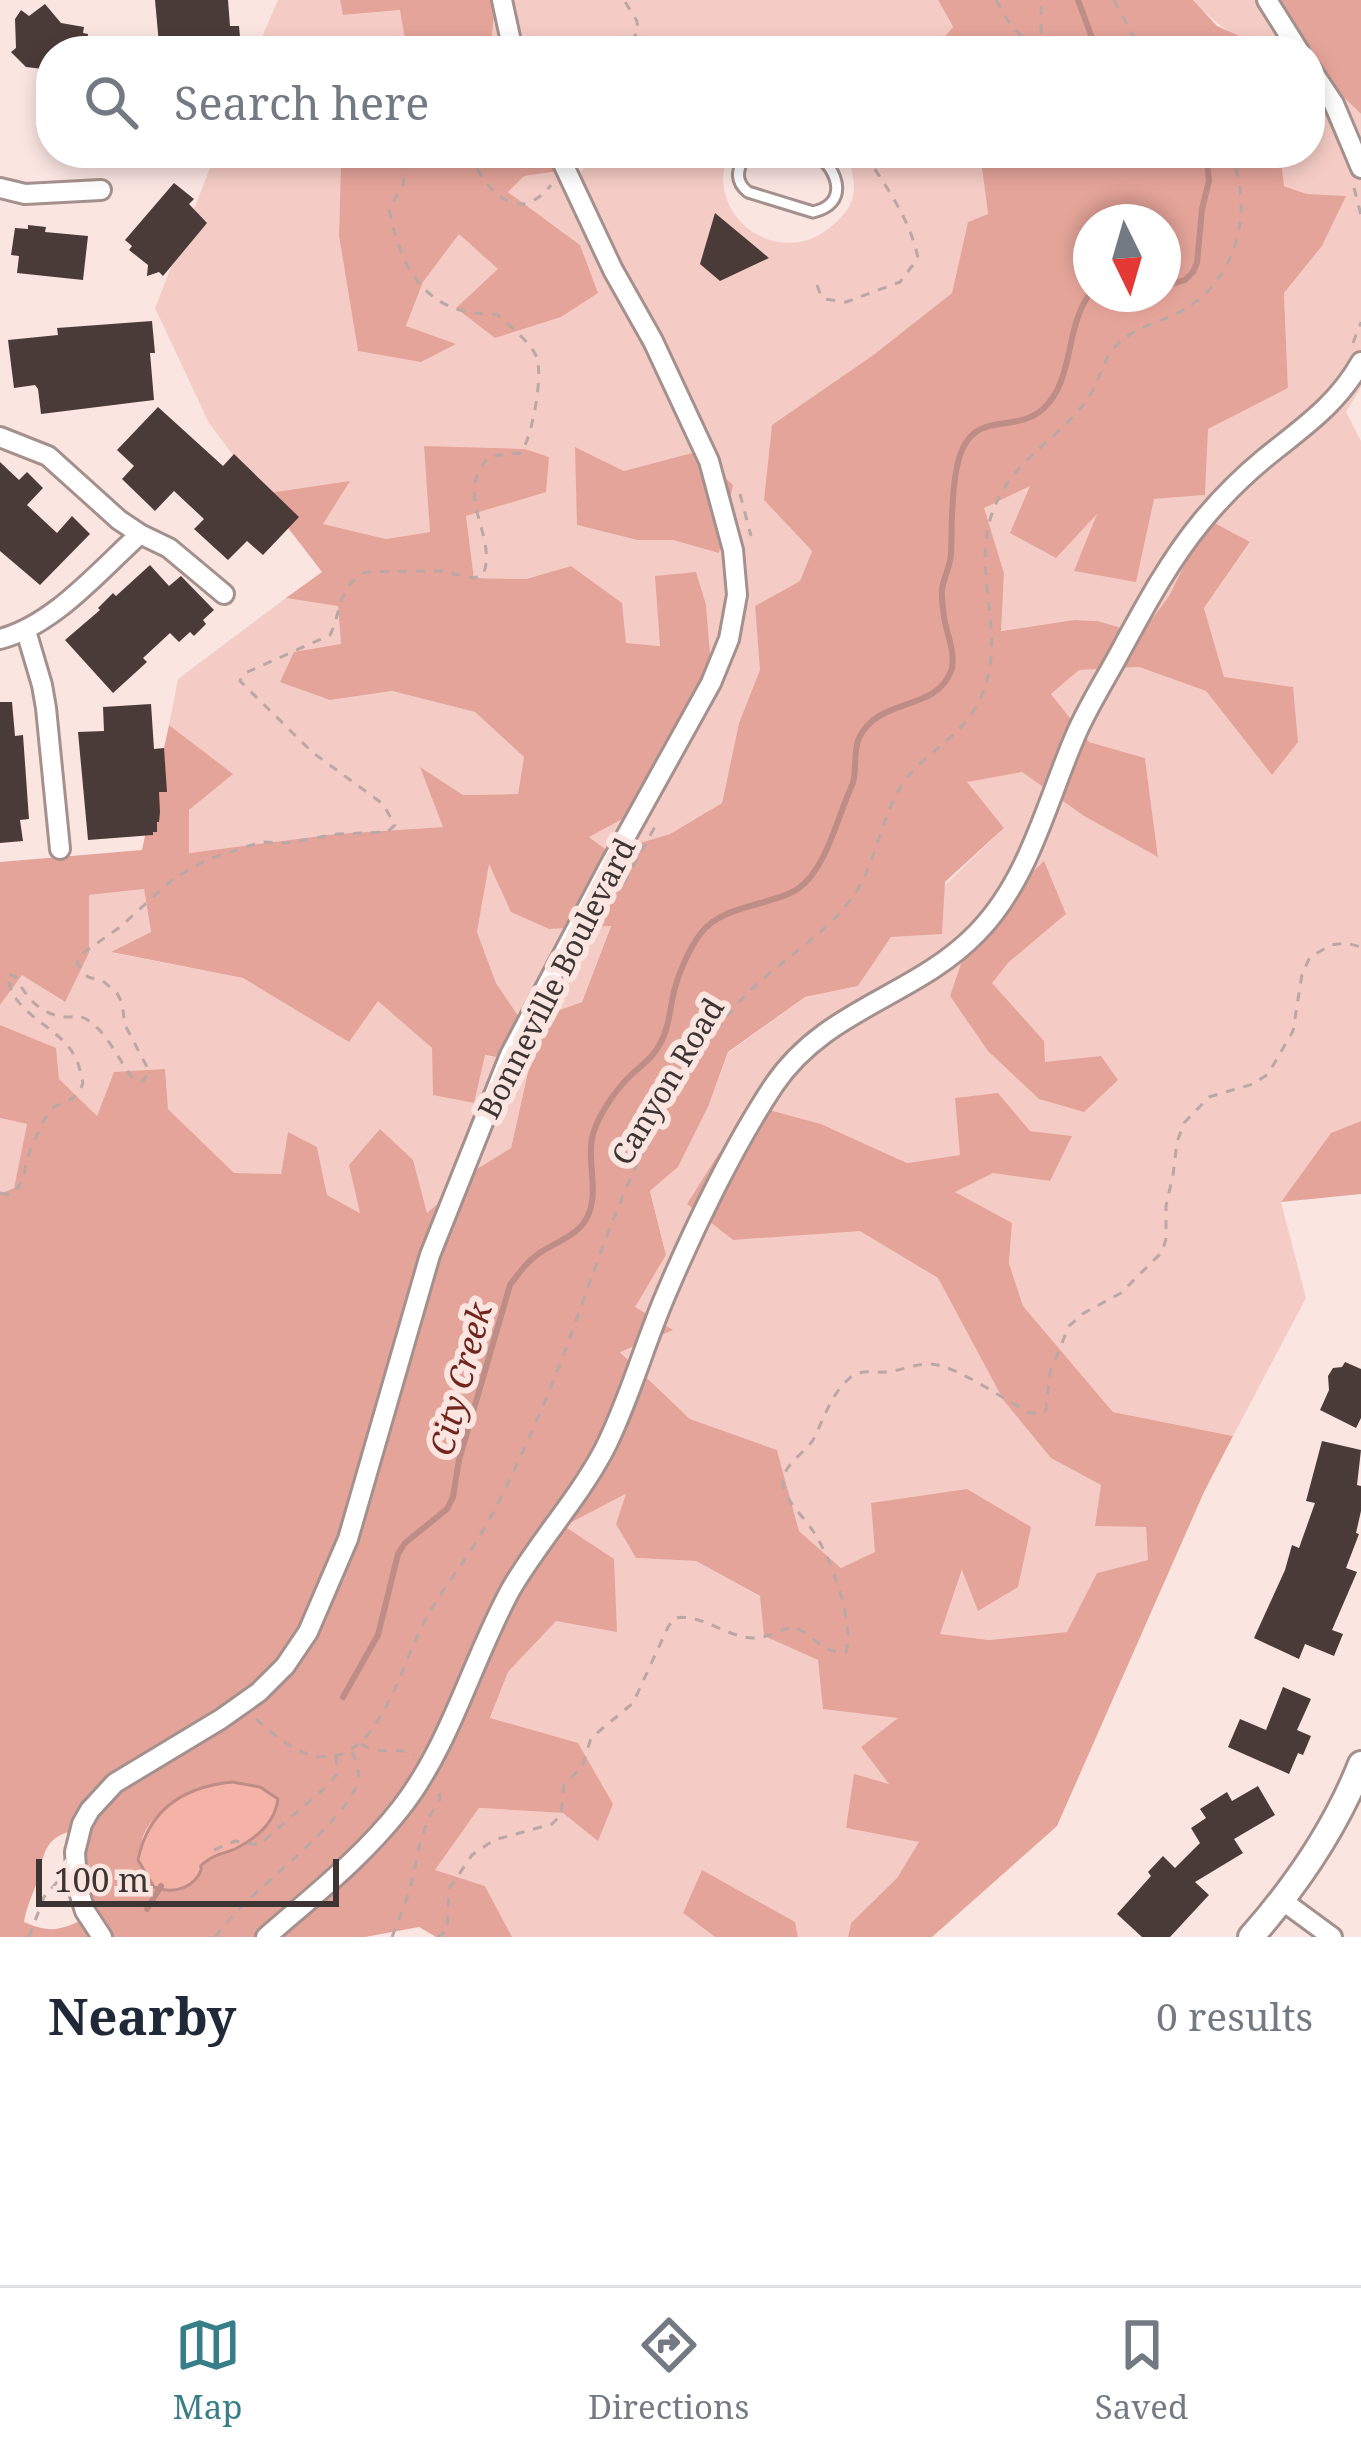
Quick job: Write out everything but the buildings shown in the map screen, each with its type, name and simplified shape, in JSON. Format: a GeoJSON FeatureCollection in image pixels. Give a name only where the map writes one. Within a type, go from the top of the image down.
{"type":"FeatureCollection","features":[{"type":"Feature","properties":{"kind":"street"},"geometry":{"type":"LineString","coordinates":[[502,0],[510,36]]}},
{"type":"Feature","properties":{"kind":"street"},"geometry":{"type":"LineString","coordinates":[[1267,0],[1290,36]]}},
{"type":"Feature","properties":{"kind":"street"},"geometry":{"type":"LineString","coordinates":[[1325,90],[1361,168]]}},
{"type":"Feature","properties":{"kind":"street","name":"Bonneville Boulevard"},"geometry":{"type":"LineString","coordinates":[[74,1870],[82,1824],[115,1783],[243,1705],[285,1666],[308,1632],[348,1539],[430,1255],[510,1055],[712,683],[729,639],[736,595],[733,550],[709,461],[564,168]]}},
{"type":"Feature","properties":{"kind":"street"},"geometry":{"type":"LineString","coordinates":[[0,188],[25,194],[101,190]]}},
{"type":"Feature","properties":{"kind":"street"},"geometry":{"type":"LineString","coordinates":[[266,1937],[375,1838],[423,1772],[512,1587],[604,1450],[667,1291],[774,1085],[802,1051],[831,1027],[917,980],[979,931],[1022,868],[1078,731],[1104,681],[1149,599],[1199,524],[1229,490],[1331,404],[1361,362]]}},
{"type":"Feature","properties":{"kind":"street"},"geometry":{"type":"LineString","coordinates":[[0,437],[48,456],[118,520],[169,548],[224,594]]}},
{"type":"Feature","properties":{"kind":"street"},"geometry":{"type":"LineString","coordinates":[[0,639],[50,616],[140,534]]}},
{"type":"Feature","properties":{"kind":"street"},"geometry":{"type":"LineString","coordinates":[[26,631],[46,708],[60,850]]}},
{"type":"Feature","properties":{"kind":"street"},"geometry":{"type":"LineString","coordinates":[[1251,1937],[1282,1901],[1335,1818],[1361,1764]]}},
{"type":"Feature","properties":{"kind":"street"},"geometry":{"type":"LineString","coordinates":[[74,1870],[85,1911],[102,1937]]}},
{"type":"Feature","properties":{"kind":"street"},"geometry":{"type":"LineString","coordinates":[[1282,1901],[1332,1937]]}},
{"type":"Feature","properties":{"kind":"lane"},"geometry":{"type":"LineString","coordinates":[[740,168],[742,188],[748,192],[813,212],[827,207],[836,188],[833,168]]}},
{"type":"Feature","properties":{"kind":"path"},"geometry":{"type":"LineString","coordinates":[[624,0],[637,21],[635,36]]}},
{"type":"Feature","properties":{"kind":"path"},"geometry":{"type":"LineString","coordinates":[[996,0],[1021,36]]}},
{"type":"Feature","properties":{"kind":"path"},"geometry":{"type":"LineString","coordinates":[[1041,36],[1042,0]]}},
{"type":"Feature","properties":{"kind":"path"},"geometry":{"type":"LineString","coordinates":[[1114,0],[1133,36]]}},
{"type":"Feature","properties":{"kind":"path"},"geometry":{"type":"LineString","coordinates":[[0,1193],[10,1195],[19,1188],[47,1115],[73,1100],[83,1083],[76,1057],[52,1030],[27,1013],[7,981],[8,974],[16,977],[39,1007],[93,1024],[135,1081],[143,1081],[147,1067],[125,1024],[120,998],[110,985],[79,969],[79,956],[173,879],[206,860],[261,842],[387,832],[395,825],[383,804],[312,752],[240,681],[243,674],[330,635],[340,598],[358,575],[483,575],[488,561],[474,505],[478,472],[490,457],[520,453],[530,433],[538,368],[535,353],[498,315],[467,312],[435,300],[406,267],[389,209],[406,168]]}},
{"type":"Feature","properties":{"kind":"path"},"geometry":{"type":"LineString","coordinates":[[477,168],[499,196],[512,203],[526,204],[542,197],[560,174]]}},
{"type":"Feature","properties":{"kind":"path"},"geometry":{"type":"LineString","coordinates":[[817,285],[821,296],[846,302],[899,282],[918,258],[913,233],[873,168]]}},
{"type":"Feature","properties":{"kind":"path","name":"Canyon Road"},"geometry":{"type":"LineString","coordinates":[[336,1755],[359,1743],[380,1717],[424,1622],[478,1539],[510,1478],[545,1401],[612,1223],[651,1137],[700,1054],[740,1000],[849,903],[868,873],[885,819],[904,782],[963,725],[976,705],[993,659],[985,548],[1001,493],[1022,464],[1080,409],[1105,360],[1121,341],[1189,307],[1220,278],[1242,215],[1236,168]]}},
{"type":"Feature","properties":{"kind":"path"},"geometry":{"type":"LineString","coordinates":[[437,1937],[447,1931],[449,1889],[472,1856],[494,1840],[552,1824],[561,1815],[564,1785],[582,1768],[590,1738],[629,1709],[675,1618],[686,1616],[722,1632],[754,1638],[793,1627],[828,1651],[846,1652],[848,1626],[827,1558],[783,1486],[786,1472],[809,1446],[825,1411],[845,1384],[861,1372],[932,1364],[953,1370],[1030,1413],[1043,1413],[1050,1372],[1070,1326],[1121,1293],[1162,1252],[1166,1206],[1184,1123],[1208,1097],[1253,1084],[1268,1074],[1293,1031],[1302,974],[1316,952],[1339,944],[1361,947]]}},
{"type":"Feature","properties":{"kind":"path"},"geometry":{"type":"LineString","coordinates":[[214,1850],[235,1841],[259,1845],[337,1774],[336,1755],[298,1751],[243,1705]]}},
{"type":"Feature","properties":{"kind":"path"},"geometry":{"type":"LineString","coordinates":[[359,1743],[381,1752],[406,1750],[416,1756]]}},
{"type":"Feature","properties":{"kind":"path"},"geometry":{"type":"LineString","coordinates":[[215,1937],[340,1811],[358,1780],[351,1749]]}},
{"type":"Feature","properties":{"kind":"path"},"geometry":{"type":"LineString","coordinates":[[392,1937],[410,1890],[422,1835],[440,1799],[436,1784]]}},
{"type":"Feature","properties":{"kind":"path"},"geometry":{"type":"LineString","coordinates":[[29,1937],[44,1897],[74,1870]]}},
{"type":"Feature","properties":{"kind":"shaded area"},"geometry":{"type":"Polygon","coordinates":[[[278,0],[340,0],[344,15],[401,10],[405,36],[262,36],[278,0]]]}},
{"type":"Feature","properties":{"kind":"shaded area"},"geometry":{"type":"Polygon","coordinates":[[[340,0],[496,0],[492,36],[404,36],[400,10],[343,15],[340,0]]]}},
{"type":"Feature","properties":{"kind":"shaded area"},"geometry":{"type":"Polygon","coordinates":[[[496,0],[938,0],[953,28],[946,36],[492,36],[496,0]]]}},
{"type":"Feature","properties":{"kind":"shaded area"},"geometry":{"type":"Polygon","coordinates":[[[938,0],[1193,0],[1217,26],[1239,36],[946,36],[953,27],[938,0]]]}},
{"type":"Feature","properties":{"kind":"shaded area"},"geometry":{"type":"Polygon","coordinates":[[[1193,0],[1276,0],[1299,36],[1238,36],[1193,0]]]}},
{"type":"Feature","properties":{"kind":"shaded area"},"geometry":{"type":"Polygon","coordinates":[[[1276,0],[1361,0],[1361,114],[1325,78],[1325,36],[1299,36],[1276,0]]]}},
{"type":"Feature","properties":{"kind":"shaded area"},"geometry":{"type":"Polygon","coordinates":[[[1325,78],[1361,114],[1361,387],[1346,412],[1361,441],[1361,1121],[1331,1134],[1281,1202],[1306,1298],[1233,1436],[1113,1412],[1023,1306],[1009,1263],[1012,1223],[954,1192],[993,1172],[1049,1181],[1071,1136],[1030,1131],[960,1155],[907,1163],[821,1124],[755,1106],[687,1204],[733,1240],[860,1230],[939,1278],[1004,1401],[1051,1457],[1101,1485],[1146,1527],[1149,1560],[1097,1573],[1068,1632],[989,1640],[939,1634],[963,1569],[1018,1587],[872,1503],[876,1553],[841,1568],[799,1531],[777,1450],[690,1419],[620,1351],[672,1330],[634,1307],[666,1255],[650,1191],[678,1167],[728,1053],[805,997],[858,986],[891,937],[1004,828],[966,782],[1021,771],[1084,816],[1158,856],[1145,758],[1089,742],[1051,694],[1079,670],[1139,667],[1206,691],[1272,775],[1224,677],[1204,608],[1250,543],[1207,520],[1169,596],[1141,635],[1098,621],[1074,620],[1000,631],[1004,573],[983,508],[1031,485],[1099,511],[1154,499],[1205,495],[1207,429],[1288,388],[1284,293],[1322,246],[1345,197],[1307,194],[1283,185],[1281,168],[1325,168],[1325,78]],[[1066,914],[950,996],[1045,1063],[991,983],[1066,914]]]}},
{"type":"Feature","properties":{"kind":"shaded area"},"geometry":{"type":"Polygon","coordinates":[[[210,168],[341,168],[339,236],[358,351],[455,344],[406,327],[423,282],[459,233],[498,269],[580,245],[508,192],[524,176],[566,170],[574,184],[583,168],[725,168],[727,200],[747,228],[778,242],[795,242],[828,229],[848,208],[854,188],[851,168],[982,168],[988,214],[968,223],[952,293],[872,356],[764,500],[812,551],[800,581],[755,606],[761,670],[739,723],[722,803],[670,834],[608,852],[588,836],[659,799],[662,749],[711,666],[661,646],[625,643],[571,566],[526,579],[474,578],[466,516],[498,506],[459,448],[424,446],[431,532],[386,539],[322,524],[262,494],[209,423],[155,308],[210,168]],[[577,448],[577,525],[719,552],[624,471],[577,448]]]}},
{"type":"Feature","properties":{"kind":"shaded area"},"geometry":{"type":"Polygon","coordinates":[[[341,168],[565,168],[524,176],[508,192],[580,245],[598,293],[561,317],[495,338],[456,308],[498,269],[459,234],[423,282],[406,326],[456,344],[421,362],[358,351],[339,236],[341,168]]]}},
{"type":"Feature","properties":{"kind":"shaded area"},"geometry":{"type":"Polygon","coordinates":[[[982,168],[1282,168],[1284,186],[1307,194],[1346,196],[1322,246],[1284,293],[1288,388],[1208,429],[1205,495],[1154,499],[1136,582],[1074,571],[1097,514],[1056,558],[1010,533],[1030,486],[984,508],[1004,573],[1001,631],[1074,620],[1098,621],[1141,634],[1169,596],[1207,519],[1250,542],[1204,608],[1224,677],[1293,687],[1298,742],[1272,775],[1206,691],[1139,667],[1079,670],[1051,694],[1089,742],[1145,758],[1158,857],[1084,816],[1022,772],[967,782],[1004,828],[945,882],[942,934],[891,937],[858,986],[805,997],[728,1052],[678,1167],[650,1191],[666,1255],[635,1307],[673,1330],[620,1352],[690,1419],[777,1450],[799,1531],[841,1568],[875,1552],[871,1503],[967,1489],[1031,1527],[1018,1587],[978,1611],[962,1570],[940,1634],[989,1640],[1067,1632],[1097,1573],[1148,1560],[1146,1527],[1095,1526],[1101,1485],[1051,1458],[1004,1401],[938,1278],[860,1231],[733,1240],[687,1204],[755,1106],[821,1124],[907,1163],[960,1155],[955,1098],[998,1093],[1030,1131],[1072,1136],[1050,1181],[993,1173],[955,1192],[1012,1223],[1009,1263],[1023,1306],[1113,1412],[1233,1436],[1057,1826],[932,1937],[848,1937],[851,1923],[897,1878],[919,1842],[846,1828],[854,1774],[889,1784],[861,1747],[898,1718],[823,1709],[818,1660],[764,1636],[760,1596],[696,1561],[636,1558],[616,1524],[626,1494],[564,1526],[614,1559],[617,1632],[556,1621],[508,1672],[490,1718],[578,1743],[613,1804],[598,1841],[563,1813],[479,1808],[435,1870],[485,1886],[512,1937],[436,1937],[419,1927],[365,1937],[0,1937],[0,1194],[14,1188],[27,1124],[0,1118],[0,1025],[56,1048],[59,1079],[97,1116],[114,1072],[165,1069],[168,1109],[234,1173],[281,1174],[288,1132],[317,1147],[327,1195],[360,1213],[349,1165],[380,1129],[413,1160],[427,1213],[477,1169],[511,1148],[530,1063],[485,1055],[474,1103],[433,1095],[432,1048],[378,1001],[349,1042],[243,978],[111,952],[151,932],[144,889],[89,895],[89,953],[65,1002],[22,975],[0,1005],[0,862],[142,850],[169,725],[233,774],[189,810],[189,853],[336,834],[443,827],[420,767],[463,795],[518,794],[524,757],[475,712],[392,691],[330,700],[280,682],[294,652],[341,644],[338,606],[286,598],[322,572],[262,494],[350,481],[323,524],[386,539],[430,532],[424,446],[525,449],[549,457],[546,492],[466,516],[474,578],[526,579],[571,566],[622,603],[626,643],[660,646],[655,576],[696,572],[706,605],[711,666],[662,749],[659,799],[589,837],[609,852],[670,834],[722,803],[739,723],[760,670],[755,606],[800,581],[812,551],[764,500],[772,425],[952,293],[968,222],[988,214],[982,168]],[[489,864],[477,932],[496,983],[523,1023],[582,1002],[611,926],[549,929],[511,912],[489,864]],[[232,1782],[195,1791],[153,1820],[138,1860],[154,1887],[183,1888],[208,1860],[235,1849],[263,1829],[278,1800],[232,1782]],[[80,1829],[58,1836],[47,1848],[24,1922],[56,1929],[88,1917],[80,1829]]]}},
{"type":"Feature","properties":{"kind":"shaded area"},"geometry":{"type":"Polygon","coordinates":[[[575,447],[624,471],[696,452],[733,485],[719,553],[673,540],[637,540],[577,525],[575,447]]]}},
{"type":"Feature","properties":{"kind":"shaded area"},"geometry":{"type":"Polygon","coordinates":[[[286,598],[338,605],[341,644],[330,700],[392,691],[475,712],[524,757],[518,794],[463,795],[421,769],[444,827],[336,834],[189,853],[189,810],[232,774],[169,725],[178,679],[286,598]]]}},
{"type":"Feature","properties":{"kind":"shaded area"},"geometry":{"type":"Polygon","coordinates":[[[1044,861],[1066,914],[1008,963],[992,983],[1044,1041],[1045,1062],[1101,1056],[1118,1080],[1084,1112],[1039,1099],[988,1051],[950,996],[972,932],[1044,861]]]}},
{"type":"Feature","properties":{"kind":"shaded area"},"geometry":{"type":"Polygon","coordinates":[[[489,862],[512,912],[549,929],[611,925],[582,1002],[523,1023],[496,983],[477,932],[489,862]]]}},
{"type":"Feature","properties":{"kind":"shaded area"},"geometry":{"type":"Polygon","coordinates":[[[144,889],[151,932],[114,953],[243,978],[349,1041],[378,1000],[432,1048],[530,1062],[511,1148],[477,1169],[426,1214],[413,1160],[362,1214],[327,1195],[317,1147],[288,1133],[281,1174],[234,1174],[168,1109],[97,1117],[0,1025],[0,1005],[22,974],[64,1002],[89,953],[89,895],[144,889]]]}},
{"type":"Feature","properties":{"kind":"shaded area"},"geometry":{"type":"Polygon","coordinates":[[[0,1118],[28,1124],[14,1188],[0,1194],[0,1118]]]}},
{"type":"Feature","properties":{"kind":"shaded area"},"geometry":{"type":"Polygon","coordinates":[[[1361,1121],[1361,1194],[1281,1202],[1331,1133],[1361,1121]]]}},
{"type":"Feature","properties":{"kind":"shaded area"},"geometry":{"type":"Polygon","coordinates":[[[627,1494],[636,1558],[696,1561],[761,1597],[764,1636],[818,1660],[900,1718],[890,1786],[846,1828],[920,1842],[897,1878],[851,1923],[848,1937],[798,1937],[794,1922],[683,1913],[715,1937],[512,1937],[485,1886],[434,1871],[479,1808],[564,1813],[598,1840],[490,1719],[508,1672],[556,1620],[563,1526],[627,1494]]]}},
{"type":"Feature","properties":{"kind":"shaded area"},"geometry":{"type":"Polygon","coordinates":[[[232,1782],[260,1787],[278,1799],[268,1823],[242,1845],[204,1863],[189,1885],[171,1890],[154,1887],[138,1860],[150,1827],[183,1796],[232,1782]]]}},
{"type":"Feature","properties":{"kind":"shaded area"},"geometry":{"type":"Polygon","coordinates":[[[702,1870],[795,1922],[798,1937],[715,1937],[683,1913],[702,1870]]]}},
{"type":"Feature","properties":{"kind":"waterway","name":"City Creek"},"geometry":{"type":"LineString","coordinates":[[1078,0],[1091,36]]}},
{"type":"Feature","properties":{"kind":"waterway","name":"City Creek"},"geometry":{"type":"LineString","coordinates":[[1181,281],[1197,263],[1208,168]]}},
{"type":"Feature","properties":{"kind":"waterway","name":"City Creek"},"geometry":{"type":"LineString","coordinates":[[343,1697],[378,1635],[398,1554],[447,1509],[453,1497],[459,1460],[510,1285],[532,1259],[575,1232],[585,1220],[592,1203],[591,1151],[597,1124],[618,1089],[660,1044],[692,946],[722,916],[788,894],[809,879],[853,783],[859,738],[879,716],[933,693],[951,671],[942,592],[962,451],[980,430],[1031,417],[1043,409],[1060,383],[1080,312]]}},
{"type":"Feature","properties":{"kind":"waterway","name":"City Creek"},"geometry":{"type":"LineString","coordinates":[[147,1909],[161,1886]]}}]}
